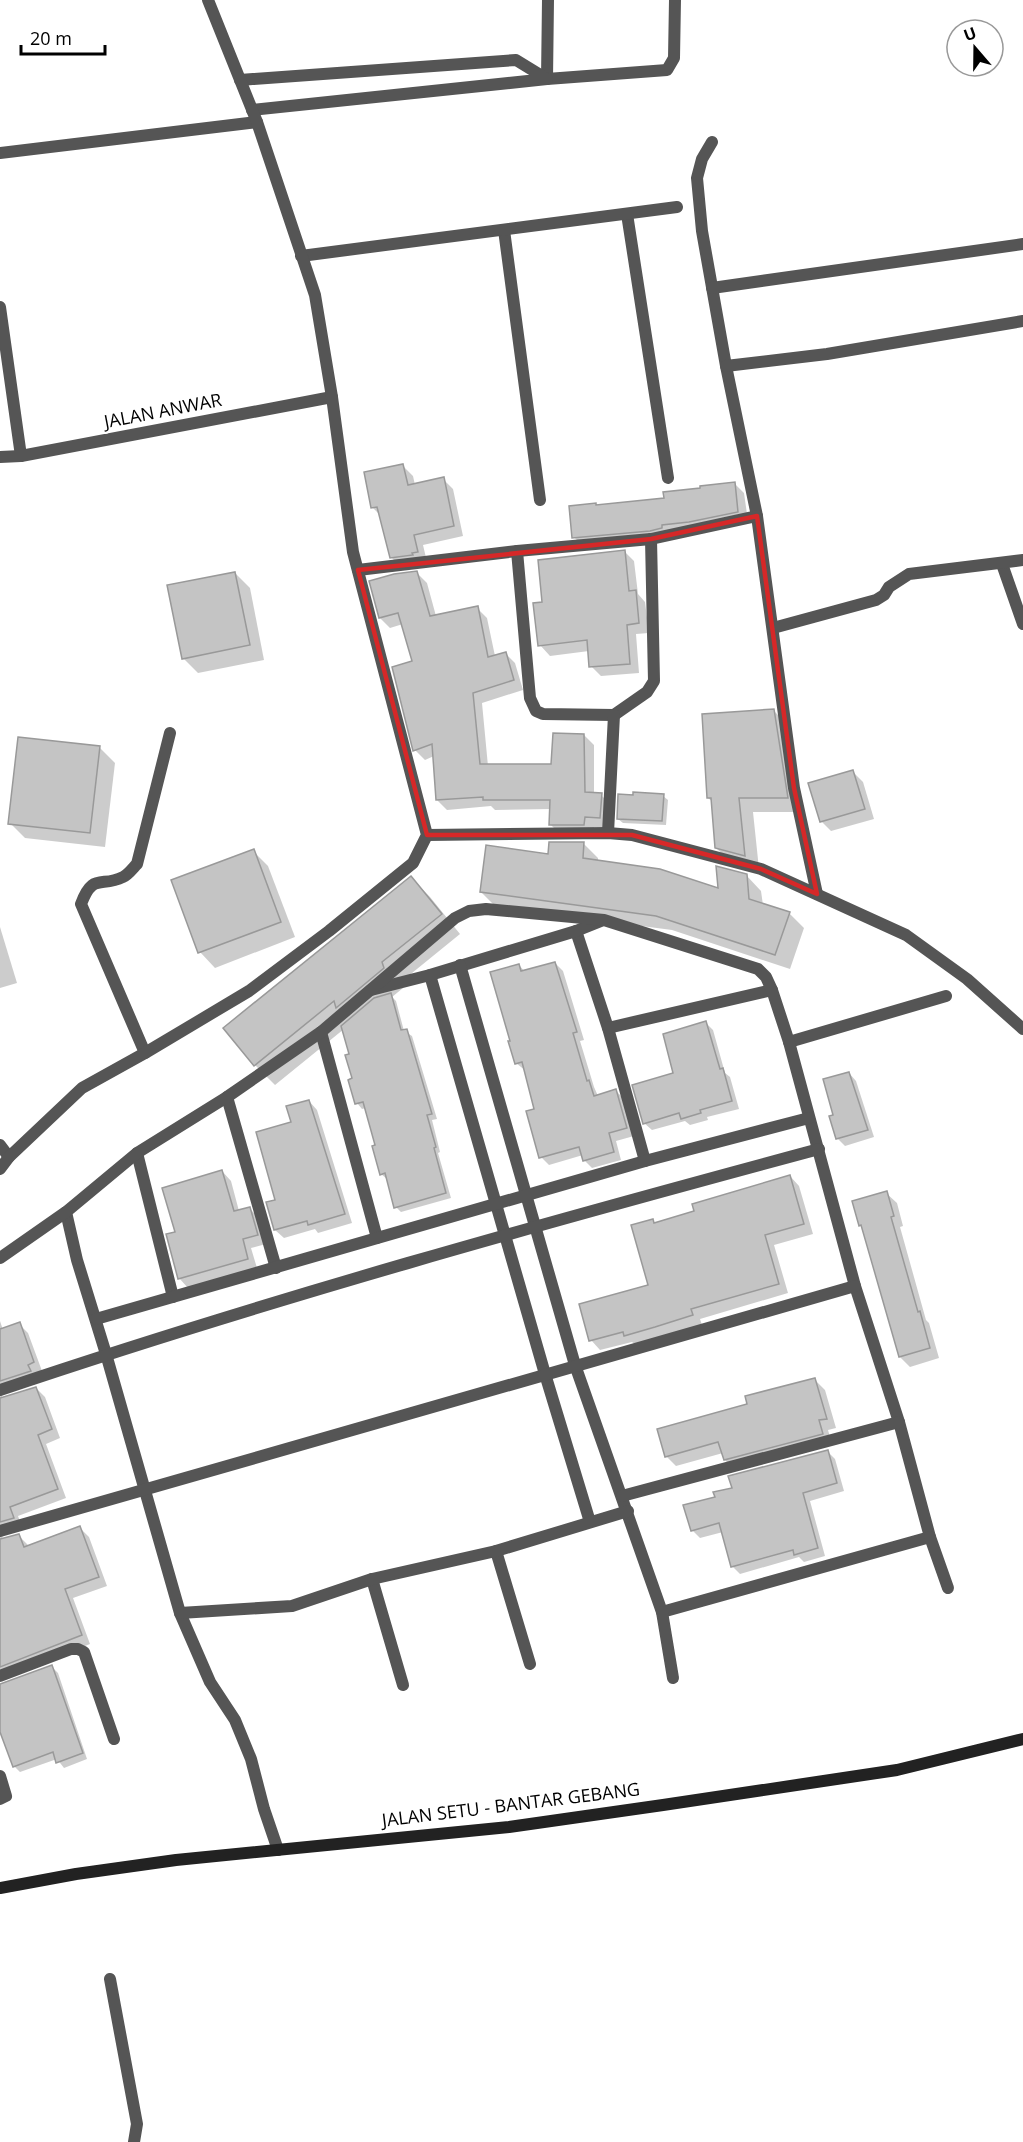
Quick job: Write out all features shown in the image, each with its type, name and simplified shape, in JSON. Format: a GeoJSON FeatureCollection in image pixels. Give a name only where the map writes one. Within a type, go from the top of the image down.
{"type":"FeatureCollection","features":[{"type":"Feature","properties":{"kind":"main road","name":"JALAN SETU - BANTAR GEBANG"},"geometry":{"type":"LineString","coordinates":[[0,1888],[165,1861],[509,1827],[686,1802],[897,1770],[1023,1739]]}},
{"type":"Feature","properties":{"kind":"street"},"geometry":{"type":"LineString","coordinates":[[0,1169],[9,1157],[82,1088],[249,991],[329,931],[413,863],[427,835],[352,552],[332,397],[315,295],[257,122],[208,0]]}},
{"type":"Feature","properties":{"kind":"street"},"geometry":{"type":"LineString","coordinates":[[547,79],[548,0]]}},
{"type":"Feature","properties":{"kind":"street"},"geometry":{"type":"LineString","coordinates":[[252,110],[547,79],[667,70],[674,58],[675,0]]}},
{"type":"Feature","properties":{"kind":"street"},"geometry":{"type":"LineString","coordinates":[[240,80],[516,60],[547,79]]}},
{"type":"Feature","properties":{"kind":"street"},"geometry":{"type":"LineString","coordinates":[[0,153],[257,122]]}},
{"type":"Feature","properties":{"kind":"street"},"geometry":{"type":"LineString","coordinates":[[712,142],[702,159],[697,178],[702,231],[726,366],[757,516],[794,788],[817,894]]}},
{"type":"Feature","properties":{"kind":"street"},"geometry":{"type":"LineString","coordinates":[[301,256],[677,207]]}},
{"type":"Feature","properties":{"kind":"street"},"geometry":{"type":"LineString","coordinates":[[627,214],[668,478]]}},
{"type":"Feature","properties":{"kind":"street"},"geometry":{"type":"LineString","coordinates":[[504,230],[540,500]]}},
{"type":"Feature","properties":{"kind":"street"},"geometry":{"type":"LineString","coordinates":[[711,288],[1023,244]]}},
{"type":"Feature","properties":{"kind":"street"},"geometry":{"type":"LineString","coordinates":[[0,307],[21,456]]}},
{"type":"Feature","properties":{"kind":"street"},"geometry":{"type":"LineString","coordinates":[[726,366],[827,354],[1023,321]]}},
{"type":"Feature","properties":{"kind":"street","name":"JALAN ANWAR"},"geometry":{"type":"LineString","coordinates":[[0,457],[21,456],[332,397]]}},
{"type":"Feature","properties":{"kind":"street"},"geometry":{"type":"LineString","coordinates":[[358,570],[517,551],[651,539],[757,516]]}},
{"type":"Feature","properties":{"kind":"street"},"geometry":{"type":"LineString","coordinates":[[517,551],[531,698],[536,711],[543,714],[614,715],[647,692],[654,681],[651,539]]}},
{"type":"Feature","properties":{"kind":"street"},"geometry":{"type":"LineString","coordinates":[[773,628],[876,600],[884,595],[889,587],[909,574],[1023,560]]}},
{"type":"Feature","properties":{"kind":"street"},"geometry":{"type":"LineString","coordinates":[[1002,564],[1023,624]]}},
{"type":"Feature","properties":{"kind":"street"},"geometry":{"type":"LineString","coordinates":[[608,833],[614,715]]}},
{"type":"Feature","properties":{"kind":"street"},"geometry":{"type":"LineString","coordinates":[[145,1053],[81,904],[86,891],[95,883],[123,877],[137,864],[170,733]]}},
{"type":"Feature","properties":{"kind":"street"},"geometry":{"type":"LineString","coordinates":[[427,835],[608,833],[632,835],[761,869],[906,935],[967,979],[1023,1029]]}},
{"type":"Feature","properties":{"kind":"street"},"geometry":{"type":"LineString","coordinates":[[0,1258],[66,1212],[137,1153],[227,1097],[321,1032],[455,918],[469,911],[486,909],[604,920],[758,969],[766,977],[772,990],[789,1041],[855,1286],[899,1422],[930,1537],[948,1588]]}},
{"type":"Feature","properties":{"kind":"street"},"geometry":{"type":"LineString","coordinates":[[367,991],[430,975],[576,931],[604,920]]}},
{"type":"Feature","properties":{"kind":"street"},"geometry":{"type":"LineString","coordinates":[[576,931],[609,1028],[645,1161]]}},
{"type":"Feature","properties":{"kind":"street"},"geometry":{"type":"LineString","coordinates":[[460,965],[575,1365],[662,1612],[673,1678]]}},
{"type":"Feature","properties":{"kind":"street"},"geometry":{"type":"LineString","coordinates":[[430,975],[590,1522]]}},
{"type":"Feature","properties":{"kind":"street"},"geometry":{"type":"LineString","coordinates":[[609,1028],[772,990]]}},
{"type":"Feature","properties":{"kind":"street"},"geometry":{"type":"LineString","coordinates":[[789,1041],[946,996]]}},
{"type":"Feature","properties":{"kind":"street"},"geometry":{"type":"LineString","coordinates":[[321,1032],[377,1238]]}},
{"type":"Feature","properties":{"kind":"street"},"geometry":{"type":"LineString","coordinates":[[227,1097],[276,1268]]}},
{"type":"Feature","properties":{"kind":"street"},"geometry":{"type":"LineString","coordinates":[[96,1319],[645,1161],[809,1118]]}},
{"type":"Feature","properties":{"kind":"street"},"geometry":{"type":"LineString","coordinates":[[0,1145],[9,1157]]}},
{"type":"Feature","properties":{"kind":"street"},"geometry":{"type":"LineString","coordinates":[[0,1390],[106,1354],[536,1226],[819,1149]]}},
{"type":"Feature","properties":{"kind":"street"},"geometry":{"type":"LineString","coordinates":[[137,1153],[172,1297]]}},
{"type":"Feature","properties":{"kind":"street"},"geometry":{"type":"LineString","coordinates":[[66,1212],[76,1260],[96,1319],[180,1612],[210,1682],[235,1720],[251,1759],[278,1850]]}},
{"type":"Feature","properties":{"kind":"street"},"geometry":{"type":"LineString","coordinates":[[0,1531],[855,1286]]}},
{"type":"Feature","properties":{"kind":"street"},"geometry":{"type":"LineString","coordinates":[[622,1496],[899,1422]]}},
{"type":"Feature","properties":{"kind":"street"},"geometry":{"type":"LineString","coordinates":[[180,1612],[292,1606],[372,1580],[496,1551],[628,1511]]}},
{"type":"Feature","properties":{"kind":"street"},"geometry":{"type":"LineString","coordinates":[[662,1612],[930,1537]]}},
{"type":"Feature","properties":{"kind":"street"},"geometry":{"type":"LineString","coordinates":[[496,1551],[530,1664]]}},
{"type":"Feature","properties":{"kind":"street"},"geometry":{"type":"LineString","coordinates":[[372,1580],[403,1685]]}},
{"type":"Feature","properties":{"kind":"street"},"geometry":{"type":"LineString","coordinates":[[0,1676],[71,1649],[84,1652],[114,1739]]}},
{"type":"Feature","properties":{"kind":"street"},"geometry":{"type":"LineString","coordinates":[[0,1776],[6,1796],[0,1799]]}},
{"type":"Feature","properties":{"kind":"street"},"geometry":{"type":"LineString","coordinates":[[110,1979],[138,2124],[134,2142]]}},
{"type":"Feature","properties":{"kind":"highlighted area"},"geometry":{"type":"Polygon","coordinates":[[[757,516],[794,788],[817,894],[761,869],[632,835],[427,835],[358,570],[651,539],[757,516]]]}},
{"type":"Feature","properties":{"kind":"building"},"geometry":{"type":"Polygon","coordinates":[[[403,464],[408,485],[444,477],[454,526],[414,535],[418,552],[412,553],[413,555],[390,558],[377,507],[371,508],[364,472],[403,464]]]}},
{"type":"Feature","properties":{"kind":"building"},"geometry":{"type":"Polygon","coordinates":[[[735,482],[738,512],[662,525],[662,528],[650,531],[572,538],[569,506],[664,498],[663,492],[735,482]]]}},
{"type":"Feature","properties":{"kind":"building"},"geometry":{"type":"Polygon","coordinates":[[[625,550],[629,591],[636,590],[639,623],[627,625],[630,664],[589,667],[587,640],[538,646],[533,603],[542,602],[538,560],[625,550]]]}},
{"type":"Feature","properties":{"kind":"building"},"geometry":{"type":"Polygon","coordinates":[[[417,571],[430,616],[478,606],[488,657],[506,652],[514,680],[473,693],[480,764],[551,764],[553,733],[584,734],[585,792],[602,793],[600,818],[585,817],[584,825],[549,825],[550,800],[483,800],[483,797],[436,800],[432,744],[413,751],[392,667],[412,661],[398,613],[379,618],[369,581],[417,571]]]}},
{"type":"Feature","properties":{"kind":"building"},"geometry":{"type":"Polygon","coordinates":[[[235,572],[250,645],[182,659],[167,585],[235,572]]]}},
{"type":"Feature","properties":{"kind":"building"},"geometry":{"type":"Polygon","coordinates":[[[774,709],[788,798],[739,798],[745,856],[715,848],[711,798],[707,798],[702,714],[774,709]]]}},
{"type":"Feature","properties":{"kind":"building"},"geometry":{"type":"Polygon","coordinates":[[[18,737],[100,746],[90,833],[8,824],[18,737]]]}},
{"type":"Feature","properties":{"kind":"building"},"geometry":{"type":"Polygon","coordinates":[[[853,770],[865,809],[820,822],[808,783],[853,770]]]}},
{"type":"Feature","properties":{"kind":"building"},"geometry":{"type":"Polygon","coordinates":[[[633,792],[664,794],[662,821],[617,819],[618,794],[633,795],[633,792]]]}},
{"type":"Feature","properties":{"kind":"building"},"geometry":{"type":"Polygon","coordinates":[[[549,842],[584,842],[583,858],[660,869],[718,888],[716,866],[747,874],[749,899],[790,912],[775,955],[656,916],[480,892],[486,845],[548,854],[549,842]]]}},
{"type":"Feature","properties":{"kind":"building"},"geometry":{"type":"Polygon","coordinates":[[[254,849],[281,922],[198,953],[171,880],[254,849]]]}},
{"type":"Feature","properties":{"kind":"building"},"geometry":{"type":"Polygon","coordinates":[[[411,876],[442,914],[382,962],[384,968],[336,1008],[334,1001],[254,1066],[223,1028],[411,876]]]}},
{"type":"Feature","properties":{"kind":"building"},"geometry":{"type":"Polygon","coordinates":[[[555,962],[577,1032],[573,1033],[587,1081],[589,1080],[594,1096],[616,1089],[627,1128],[609,1133],[614,1152],[583,1161],[579,1147],[539,1158],[526,1111],[534,1109],[522,1062],[515,1064],[490,972],[519,964],[521,971],[555,962]]]}},
{"type":"Feature","properties":{"kind":"building"},"geometry":{"type":"Polygon","coordinates":[[[391,993],[401,1030],[407,1029],[432,1114],[427,1115],[446,1193],[394,1208],[385,1173],[380,1175],[372,1146],[375,1145],[363,1102],[355,1104],[348,1080],[352,1078],[345,1055],[349,1054],[341,1026],[374,998],[391,993]]]}},
{"type":"Feature","properties":{"kind":"building"},"geometry":{"type":"Polygon","coordinates":[[[706,1021],[732,1101],[700,1110],[701,1113],[681,1119],[679,1113],[643,1124],[632,1085],[673,1073],[663,1034],[706,1021]]]}},
{"type":"Feature","properties":{"kind":"building"},"geometry":{"type":"Polygon","coordinates":[[[849,1072],[868,1130],[836,1139],[829,1116],[833,1115],[823,1079],[849,1072]]]}},
{"type":"Feature","properties":{"kind":"building"},"geometry":{"type":"Polygon","coordinates":[[[309,1100],[345,1214],[308,1225],[307,1221],[274,1230],[266,1202],[275,1200],[256,1132],[291,1122],[286,1106],[309,1100]]]}},
{"type":"Feature","properties":{"kind":"building"},"geometry":{"type":"Polygon","coordinates":[[[222,1170],[234,1211],[250,1207],[258,1235],[243,1239],[248,1259],[178,1279],[166,1234],[175,1232],[162,1188],[222,1170]]]}},
{"type":"Feature","properties":{"kind":"building"},"geometry":{"type":"Polygon","coordinates":[[[790,1175],[804,1224],[765,1235],[779,1284],[691,1309],[693,1315],[655,1327],[624,1336],[623,1332],[589,1341],[579,1304],[648,1285],[631,1225],[653,1219],[654,1223],[694,1211],[692,1204],[790,1175]]]}},
{"type":"Feature","properties":{"kind":"building"},"geometry":{"type":"Polygon","coordinates":[[[887,1191],[894,1216],[891,1217],[930,1348],[899,1357],[852,1201],[887,1191]]]}},
{"type":"Feature","properties":{"kind":"building"},"geometry":{"type":"Polygon","coordinates":[[[20,1322],[34,1362],[28,1365],[31,1371],[0,1381],[0,1329],[20,1322]]]}},
{"type":"Feature","properties":{"kind":"building"},"geometry":{"type":"Polygon","coordinates":[[[815,1378],[827,1419],[819,1420],[823,1434],[724,1460],[718,1442],[665,1457],[657,1429],[747,1404],[745,1396],[815,1378]]]}},
{"type":"Feature","properties":{"kind":"building"},"geometry":{"type":"Polygon","coordinates":[[[36,1387],[52,1429],[38,1435],[58,1489],[10,1507],[14,1518],[0,1522],[0,1398],[36,1387]]]}},
{"type":"Feature","properties":{"kind":"building"},"geometry":{"type":"Polygon","coordinates":[[[828,1450],[837,1483],[803,1493],[818,1548],[794,1555],[793,1550],[731,1567],[719,1523],[691,1531],[683,1505],[715,1497],[713,1492],[732,1488],[728,1476],[828,1450]]]}},
{"type":"Feature","properties":{"kind":"building"},"geometry":{"type":"Polygon","coordinates":[[[80,1526],[99,1577],[65,1589],[82,1635],[0,1667],[0,1539],[19,1534],[24,1547],[80,1526]]]}},
{"type":"Feature","properties":{"kind":"building"},"geometry":{"type":"Polygon","coordinates":[[[52,1665],[83,1753],[56,1763],[53,1752],[13,1767],[0,1732],[0,1684],[52,1665]]]}}]}
